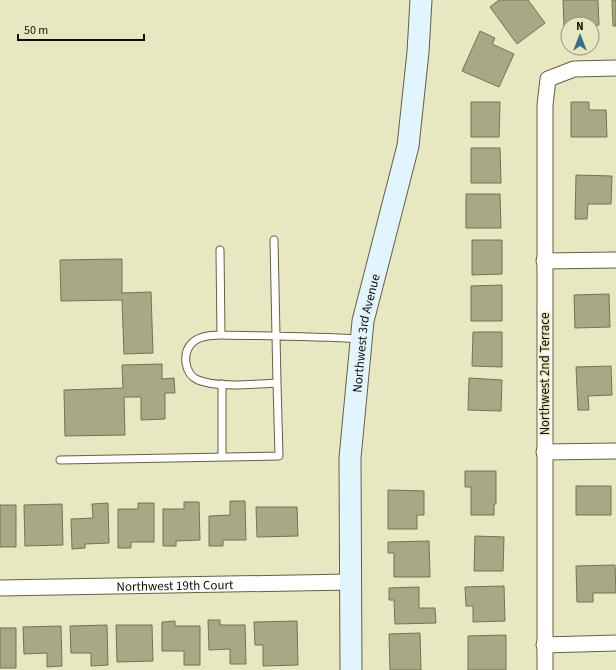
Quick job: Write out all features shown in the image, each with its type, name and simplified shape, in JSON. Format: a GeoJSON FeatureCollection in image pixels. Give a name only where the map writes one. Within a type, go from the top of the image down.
{"type":"FeatureCollection","features":[{"type":"Feature","properties":{"kind":"street","name":"Northwest 3rd Avenue"},"geometry":{"type":"LineString","coordinates":[[351,670],[350,458],[363,320],[408,146],[418,52],[421,0]]}},
{"type":"Feature","properties":{"kind":"street","name":"Northwest 2nd Terrace"},"geometry":{"type":"LineString","coordinates":[[545,670],[544,261],[545,105],[548,79],[574,69],[616,68]]}},
{"type":"Feature","properties":{"kind":"street"},"geometry":{"type":"LineString","coordinates":[[544,261],[616,260]]}},
{"type":"Feature","properties":{"kind":"street"},"geometry":{"type":"LineString","coordinates":[[544,452],[616,450]]}},
{"type":"Feature","properties":{"kind":"street","name":"Northwest 19th Court"},"geometry":{"type":"LineString","coordinates":[[0,588],[350,582]]}},
{"type":"Feature","properties":{"kind":"street"},"geometry":{"type":"LineString","coordinates":[[544,645],[616,644]]}},
{"type":"Feature","properties":{"kind":"lane"},"geometry":{"type":"LineString","coordinates":[[60,460],[279,456],[274,240]]}},
{"type":"Feature","properties":{"kind":"lane"},"geometry":{"type":"LineString","coordinates":[[220,250],[221,335]]}},
{"type":"Feature","properties":{"kind":"lane"},"geometry":{"type":"LineString","coordinates":[[277,384],[222,384],[196,380],[191,375],[186,363],[188,351],[193,342],[206,336],[318,336],[362,339]]}},
{"type":"Feature","properties":{"kind":"lane"},"geometry":{"type":"LineString","coordinates":[[222,384],[222,457]]}},
{"type":"Feature","properties":{"kind":"building"},"geometry":{"type":"Polygon","coordinates":[[[499,0],[528,0],[545,23],[517,44],[490,7],[499,0]]]}},
{"type":"Feature","properties":{"kind":"building"},"geometry":{"type":"Polygon","coordinates":[[[563,0],[598,0],[599,16],[564,16],[563,0]]]}},
{"type":"Feature","properties":{"kind":"building"},"geometry":{"type":"Polygon","coordinates":[[[612,0],[616,0],[616,26],[613,26],[612,0]]]}},
{"type":"Feature","properties":{"kind":"building"},"geometry":{"type":"Polygon","coordinates":[[[480,31],[495,38],[492,44],[514,54],[499,87],[462,71],[480,31]]]}},
{"type":"Feature","properties":{"kind":"building"},"geometry":{"type":"Polygon","coordinates":[[[471,102],[500,102],[499,137],[471,137],[471,102]]]}},
{"type":"Feature","properties":{"kind":"building"},"geometry":{"type":"Polygon","coordinates":[[[571,102],[589,102],[589,110],[606,110],[607,137],[571,137],[571,102]]]}},
{"type":"Feature","properties":{"kind":"building"},"geometry":{"type":"Polygon","coordinates":[[[471,148],[500,148],[501,183],[471,183],[471,148]]]}},
{"type":"Feature","properties":{"kind":"building"},"geometry":{"type":"Polygon","coordinates":[[[576,175],[612,176],[611,204],[588,204],[587,219],[575,219],[576,175]]]}},
{"type":"Feature","properties":{"kind":"building"},"geometry":{"type":"Polygon","coordinates":[[[466,194],[500,194],[501,228],[466,228],[466,194]]]}},
{"type":"Feature","properties":{"kind":"building"},"geometry":{"type":"Polygon","coordinates":[[[472,240],[502,240],[502,274],[472,275],[472,240]]]}},
{"type":"Feature","properties":{"kind":"building"},"geometry":{"type":"Polygon","coordinates":[[[122,259],[122,293],[151,292],[153,353],[124,354],[122,300],[61,301],[60,260],[122,259]]]}},
{"type":"Feature","properties":{"kind":"building"},"geometry":{"type":"Polygon","coordinates":[[[502,285],[502,321],[471,321],[471,286],[502,285]]]}},
{"type":"Feature","properties":{"kind":"building"},"geometry":{"type":"Polygon","coordinates":[[[609,294],[610,327],[575,328],[574,295],[609,294]]]}},
{"type":"Feature","properties":{"kind":"building"},"geometry":{"type":"Polygon","coordinates":[[[473,332],[502,332],[502,367],[472,366],[473,332]]]}},
{"type":"Feature","properties":{"kind":"building"},"geometry":{"type":"Polygon","coordinates":[[[162,364],[162,379],[174,378],[175,393],[165,393],[165,419],[141,420],[141,397],[124,397],[125,435],[65,436],[64,390],[123,388],[122,365],[162,364]]]}},
{"type":"Feature","properties":{"kind":"building"},"geometry":{"type":"Polygon","coordinates":[[[611,366],[612,395],[588,396],[589,410],[578,410],[576,367],[611,366]]]}},
{"type":"Feature","properties":{"kind":"building"},"geometry":{"type":"Polygon","coordinates":[[[469,378],[502,380],[501,411],[468,410],[469,378]]]}},
{"type":"Feature","properties":{"kind":"building"},"geometry":{"type":"Polygon","coordinates":[[[465,471],[496,471],[496,504],[494,504],[494,515],[471,515],[471,487],[465,487],[465,471]]]}},
{"type":"Feature","properties":{"kind":"building"},"geometry":{"type":"Polygon","coordinates":[[[576,486],[611,486],[611,515],[576,515],[576,486]]]}},
{"type":"Feature","properties":{"kind":"building"},"geometry":{"type":"Polygon","coordinates":[[[388,490],[424,491],[424,515],[417,515],[417,529],[388,529],[388,490]]]}},
{"type":"Feature","properties":{"kind":"building"},"geometry":{"type":"Polygon","coordinates":[[[230,501],[245,501],[246,540],[223,540],[223,546],[209,546],[209,516],[230,515],[230,501]]]}},
{"type":"Feature","properties":{"kind":"building"},"geometry":{"type":"Polygon","coordinates":[[[184,502],[199,502],[200,540],[176,541],[176,546],[163,546],[163,509],[184,509],[184,502]]]}},
{"type":"Feature","properties":{"kind":"building"},"geometry":{"type":"Polygon","coordinates":[[[108,503],[109,543],[85,544],[85,548],[72,549],[71,519],[93,518],[92,504],[108,503]]]}},
{"type":"Feature","properties":{"kind":"building"},"geometry":{"type":"Polygon","coordinates":[[[138,503],[154,503],[154,542],[131,542],[131,548],[118,548],[118,509],[138,509],[138,503]]]}},
{"type":"Feature","properties":{"kind":"building"},"geometry":{"type":"Polygon","coordinates":[[[62,504],[63,545],[25,546],[24,505],[62,504]]]}},
{"type":"Feature","properties":{"kind":"building"},"geometry":{"type":"Polygon","coordinates":[[[0,505],[16,505],[16,547],[0,547],[0,505]]]}},
{"type":"Feature","properties":{"kind":"building"},"geometry":{"type":"Polygon","coordinates":[[[256,507],[297,507],[298,536],[257,537],[256,507]]]}},
{"type":"Feature","properties":{"kind":"building"},"geometry":{"type":"Polygon","coordinates":[[[475,536],[504,537],[503,571],[474,571],[475,536]]]}},
{"type":"Feature","properties":{"kind":"building"},"geometry":{"type":"Polygon","coordinates":[[[429,541],[430,577],[394,577],[394,553],[388,553],[388,542],[429,541]]]}},
{"type":"Feature","properties":{"kind":"building"},"geometry":{"type":"Polygon","coordinates":[[[615,565],[616,593],[593,593],[593,602],[577,602],[576,566],[615,565]]]}},
{"type":"Feature","properties":{"kind":"building"},"geometry":{"type":"Polygon","coordinates":[[[504,586],[505,621],[473,622],[473,606],[466,606],[465,587],[504,586]]]}},
{"type":"Feature","properties":{"kind":"building"},"geometry":{"type":"Polygon","coordinates":[[[419,587],[419,608],[435,608],[436,623],[395,624],[394,600],[389,600],[389,588],[419,587]]]}},
{"type":"Feature","properties":{"kind":"building"},"geometry":{"type":"Polygon","coordinates":[[[208,620],[220,620],[220,625],[245,625],[246,664],[230,664],[230,649],[209,650],[208,620]]]}},
{"type":"Feature","properties":{"kind":"building"},"geometry":{"type":"Polygon","coordinates":[[[175,621],[175,626],[200,626],[200,665],[184,665],[184,651],[162,651],[162,622],[175,621]]]}},
{"type":"Feature","properties":{"kind":"building"},"geometry":{"type":"Polygon","coordinates":[[[297,621],[298,665],[263,666],[263,645],[255,645],[254,622],[297,621]]]}},
{"type":"Feature","properties":{"kind":"building"},"geometry":{"type":"Polygon","coordinates":[[[107,625],[108,665],[91,666],[91,653],[71,653],[70,626],[107,625]]]}},
{"type":"Feature","properties":{"kind":"building"},"geometry":{"type":"Polygon","coordinates":[[[116,625],[152,625],[153,661],[117,662],[116,625]]]}},
{"type":"Feature","properties":{"kind":"building"},"geometry":{"type":"Polygon","coordinates":[[[61,626],[62,666],[47,667],[47,653],[24,654],[23,627],[61,626]]]}},
{"type":"Feature","properties":{"kind":"building"},"geometry":{"type":"Polygon","coordinates":[[[0,628],[16,628],[16,668],[0,668],[0,628]]]}},
{"type":"Feature","properties":{"kind":"building"},"geometry":{"type":"Polygon","coordinates":[[[420,633],[421,670],[390,670],[389,634],[420,633]]]}},
{"type":"Feature","properties":{"kind":"building"},"geometry":{"type":"Polygon","coordinates":[[[506,635],[506,670],[468,670],[468,636],[506,635]]]}}]}
